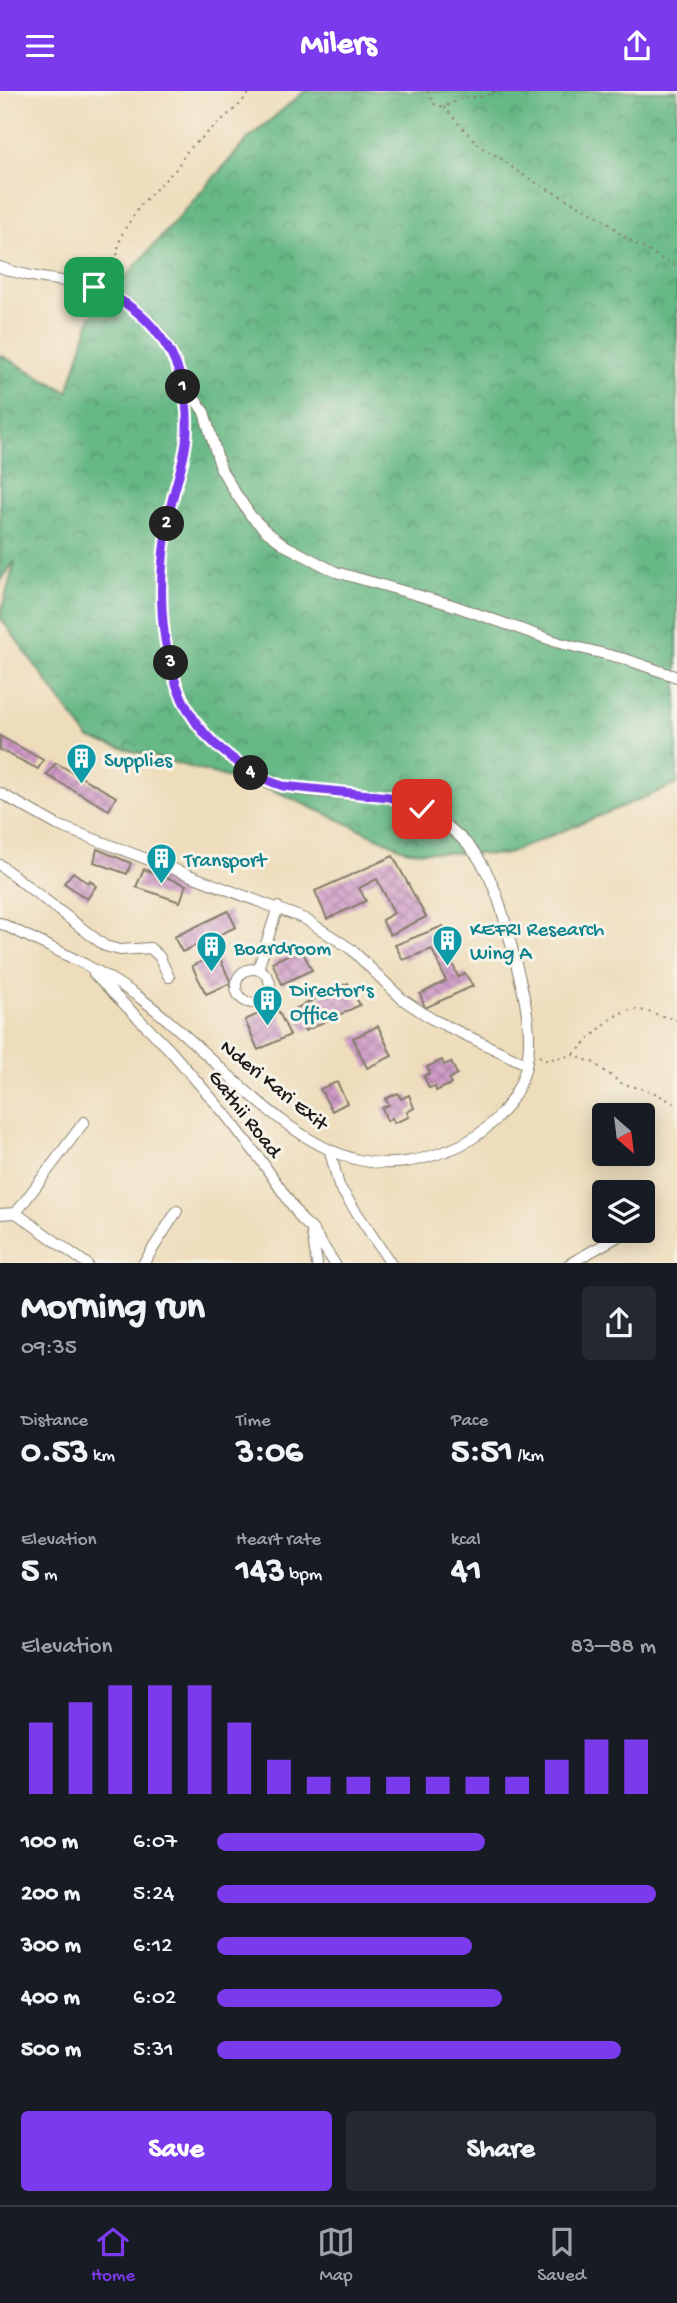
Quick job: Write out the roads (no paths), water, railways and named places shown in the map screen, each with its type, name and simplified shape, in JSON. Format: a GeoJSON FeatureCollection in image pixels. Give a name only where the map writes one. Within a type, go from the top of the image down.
{"type":"FeatureCollection","features":[{"type":"Feature","properties":{"kind":"street","name":"Nderi Kari Exit"},"geometry":{"type":"LineString","coordinates":[[0,267],[40,278],[94,287],[115,295],[153,326],[168,348],[182,382],[188,423],[186,446],[169,515],[160,595],[168,652],[185,705],[209,738],[244,769],[267,781],[283,786],[389,797],[422,809],[455,832],[480,862],[499,902],[529,1024],[529,1049],[523,1081],[517,1095],[490,1126],[455,1148],[435,1156],[397,1164],[359,1160],[330,1151],[303,1136],[140,998],[86,966],[0,923]]}},
{"type":"Feature","properties":{"kind":"street"},"geometry":{"type":"LineString","coordinates":[[182,382],[204,412],[221,470],[236,494],[267,533],[286,546],[336,572],[452,605],[560,643],[625,659],[677,677]]}},
{"type":"Feature","properties":{"kind":"street"},"geometry":{"type":"LineString","coordinates":[[0,793],[57,825],[305,919],[351,949],[402,999],[432,1019],[526,1064]]}},
{"type":"Feature","properties":{"kind":"street"},"geometry":{"type":"LineString","coordinates":[[0,865],[105,946],[120,950],[150,949],[159,956],[169,977]]}},
{"type":"Feature","properties":{"kind":"street"},"geometry":{"type":"LineString","coordinates":[[258,969],[278,907]]}},
{"type":"Feature","properties":{"kind":"street","name":"Gathii Road"},"geometry":{"type":"LineString","coordinates":[[86,966],[198,1082],[260,1160],[335,1263]]}},
{"type":"Feature","properties":{"kind":"street"},"geometry":{"type":"LineString","coordinates":[[16,1213],[83,1122]]}},
{"type":"Feature","properties":{"kind":"street"},"geometry":{"type":"LineString","coordinates":[[330,1151],[339,1186],[391,1263]]}},
{"type":"Feature","properties":{"kind":"street"},"geometry":{"type":"LineString","coordinates":[[143,1263],[177,1211]]}},
{"type":"Feature","properties":{"kind":"street"},"geometry":{"type":"LineString","coordinates":[[0,1214],[16,1213],[88,1263]]}},
{"type":"Feature","properties":{"kind":"street"},"geometry":{"type":"LineString","coordinates":[[312,1229],[317,1263]]}},
{"type":"Feature","properties":{"kind":"street"},"geometry":{"type":"LineString","coordinates":[[569,1263],[606,1243]]}},
{"type":"Feature","properties":{"kind":"place","name":"Supplies"},"geometry":{"type":"Point","coordinates":[81,786]}},
{"type":"Feature","properties":{"kind":"place","name":"Transport"},"geometry":{"type":"Point","coordinates":[161,886]}},
{"type":"Feature","properties":{"kind":"place","name":"KEFRI Research Wing A"},"geometry":{"type":"Point","coordinates":[447,967]}},
{"type":"Feature","properties":{"kind":"place","name":"Boardroom"},"geometry":{"type":"Point","coordinates":[211,974]}},
{"type":"Feature","properties":{"kind":"place","name":"Director's Office"},"geometry":{"type":"Point","coordinates":[267,1028]}}]}
